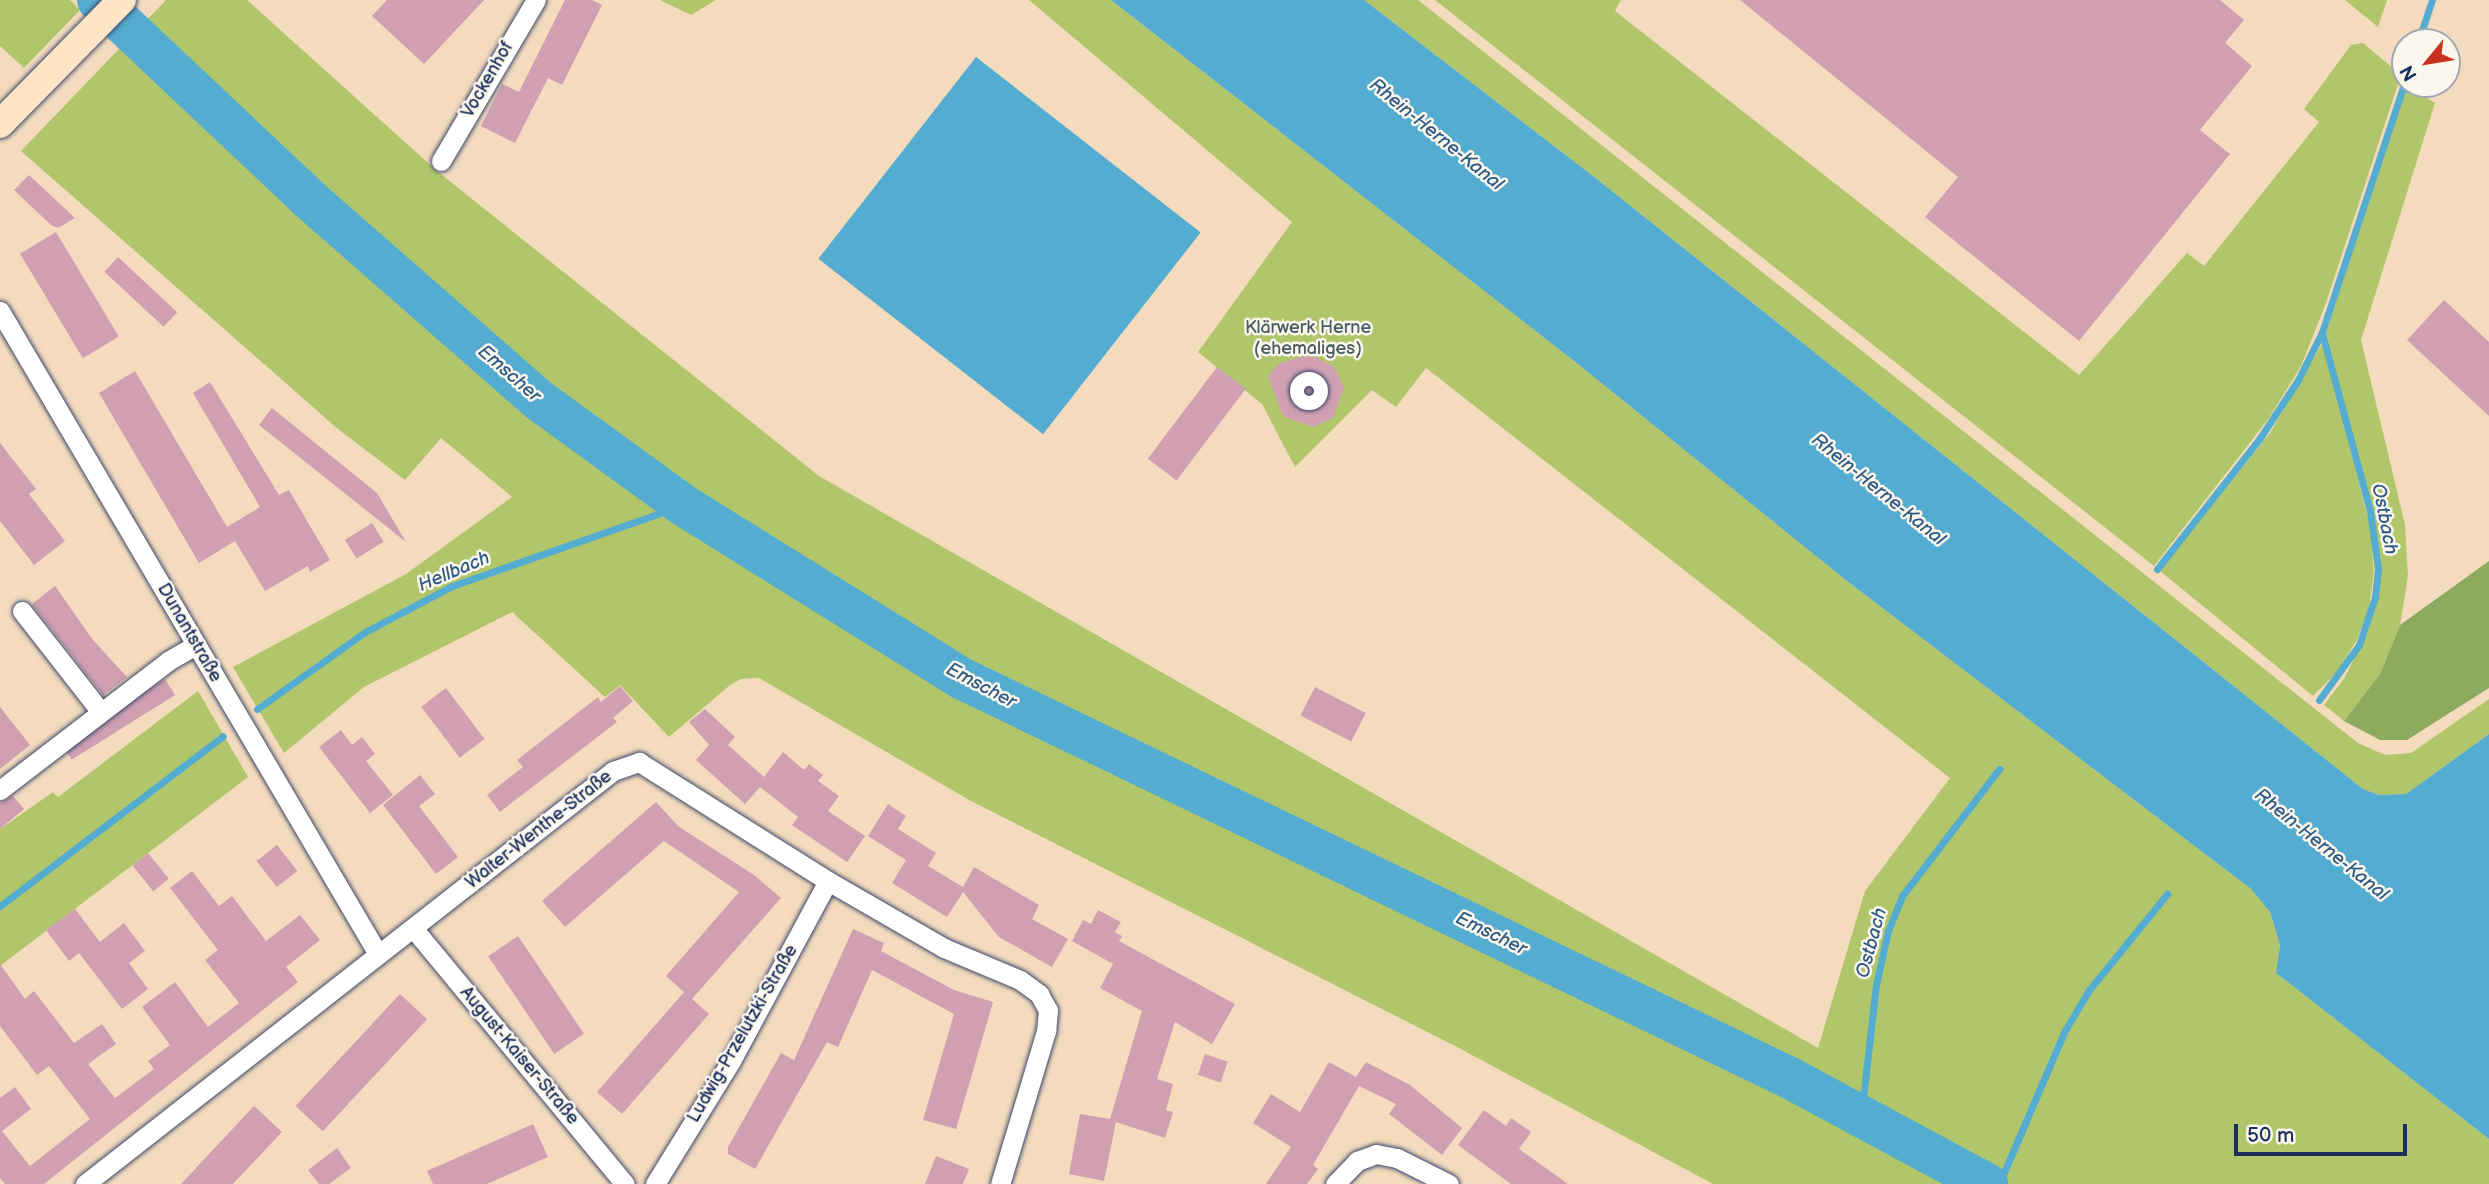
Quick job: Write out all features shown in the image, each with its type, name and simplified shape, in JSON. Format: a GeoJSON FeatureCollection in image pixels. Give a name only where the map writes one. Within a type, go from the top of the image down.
{"type":"FeatureCollection","features":[{"type":"Feature","properties":{"kind":"main road"},"geometry":{"type":"LineString","coordinates":[[0,124],[122,0]]}},
{"type":"Feature","properties":{"kind":"street","name":"Vockenhof"},"geometry":{"type":"LineString","coordinates":[[441,161],[536,0]]}},
{"type":"Feature","properties":{"kind":"street","name":"Dunantstraße"},"geometry":{"type":"LineString","coordinates":[[0,311],[378,954]]}},
{"type":"Feature","properties":{"kind":"street"},"geometry":{"type":"LineString","coordinates":[[22,611],[101,712]]}},
{"type":"Feature","properties":{"kind":"street"},"geometry":{"type":"LineString","coordinates":[[2,783],[196,645]]}},
{"type":"Feature","properties":{"kind":"street","name":"Walter-Wenthe-Straße"},"geometry":{"type":"LineString","coordinates":[[85,1184],[613,771],[639,762],[828,881],[944,948],[1020,980],[1039,994],[1048,1010],[1046,1031],[1000,1184]]}},
{"type":"Feature","properties":{"kind":"street","name":"Ludwig-Przelutzki-Straße"},"geometry":{"type":"LineString","coordinates":[[654,1184],[731,1061],[828,881]]}},
{"type":"Feature","properties":{"kind":"street","name":"August-Kaiser-Straße"},"geometry":{"type":"LineString","coordinates":[[413,928],[625,1184]]}},
{"type":"Feature","properties":{"kind":"street"},"geometry":{"type":"LineString","coordinates":[[1335,1184],[1357,1161],[1376,1154],[1397,1158],[1449,1184]]}},
{"type":"Feature","properties":{"kind":"green space"},"geometry":{"type":"Polygon","coordinates":[[[0,0],[70,0],[80,10],[24,68],[0,46],[0,0]]]}},
{"type":"Feature","properties":{"kind":"green space","name":"Klärwerk Herne (ehemaliges)"},"geometry":{"type":"Polygon","coordinates":[[[166,0],[247,0],[437,171],[819,476],[1818,1048],[1865,891],[1950,778],[1426,368],[1396,407],[1372,390],[1295,467],[1262,404],[1198,352],[1292,222],[1029,0],[1111,0],[1574,361],[1847,581],[2251,889],[2270,912],[2280,945],[2276,973],[2489,1139],[2489,1184],[1713,1184],[1457,1047],[971,801],[759,678],[741,679],[730,685],[669,737],[620,685],[605,697],[512,612],[364,687],[284,753],[233,667],[406,574],[512,497],[441,438],[405,480],[338,429],[21,151],[166,0]]]}},
{"type":"Feature","properties":{"kind":"green space"},"geometry":{"type":"Polygon","coordinates":[[[660,0],[716,0],[691,15],[660,0]]]}},
{"type":"Feature","properties":{"kind":"green space"},"geometry":{"type":"Polygon","coordinates":[[[1364,0],[1418,0],[2358,743],[2385,755],[2411,753],[2489,699],[2489,734],[2406,794],[2379,795],[2363,789],[1593,176],[1364,0]]]}},
{"type":"Feature","properties":{"kind":"green space"},"geometry":{"type":"Polygon","coordinates":[[[1435,0],[1621,0],[1615,11],[2079,375],[2187,253],[2204,266],[2319,122],[2304,109],[2351,45],[2363,43],[2391,67],[2391,98],[2393,98],[2326,303],[2301,366],[2269,418],[2154,566],[1435,0]]]}},
{"type":"Feature","properties":{"kind":"green space"},"geometry":{"type":"Polygon","coordinates":[[[2345,0],[2387,0],[2378,27],[2345,0]]]}},
{"type":"Feature","properties":{"kind":"green space"},"geometry":{"type":"Polygon","coordinates":[[[2402,98],[2427,98],[2435,103],[2361,340],[2405,525],[2408,576],[2400,625],[2380,674],[2344,721],[2324,705],[2345,677],[2367,633],[2376,603],[2380,559],[2326,333],[2402,98]]]}},
{"type":"Feature","properties":{"kind":"green space"},"geometry":{"type":"Polygon","coordinates":[[[2323,342],[2370,526],[2374,572],[2369,608],[2357,640],[2338,671],[2313,696],[2160,571],[2270,433],[2323,342]]]}},
{"type":"Feature","properties":{"kind":"green space"},"geometry":{"type":"Polygon","coordinates":[[[2489,561],[2489,688],[2407,740],[2380,740],[2344,721],[2380,674],[2400,625],[2489,561]]]}},
{"type":"Feature","properties":{"kind":"green space"},"geometry":{"type":"Polygon","coordinates":[[[198,691],[248,777],[0,966],[0,829],[53,792],[58,797],[198,691]]]}},
{"type":"Feature","properties":{"kind":"water","name":"Rhein-Herne-Kanal"},"geometry":{"type":"Polygon","coordinates":[[[1111,0],[1364,0],[1593,176],[2363,789],[2379,795],[2406,794],[2489,734],[2489,1139],[2276,973],[2280,945],[2270,912],[2251,889],[1847,581],[1574,361],[1111,0]]]}},
{"type":"Feature","properties":{"kind":"water"},"geometry":{"type":"Polygon","coordinates":[[[976,57],[1201,232],[1043,434],[818,259],[976,57]]]}},
{"type":"Feature","properties":{"kind":"building"},"geometry":{"type":"Polygon","coordinates":[[[387,0],[484,0],[424,64],[372,16],[387,0]]]}},
{"type":"Feature","properties":{"kind":"building"},"geometry":{"type":"Polygon","coordinates":[[[565,0],[592,0],[602,5],[562,85],[548,78],[515,143],[481,126],[502,84],[519,92],[565,0]]]}},
{"type":"Feature","properties":{"kind":"building"},"geometry":{"type":"Polygon","coordinates":[[[1740,0],[2220,0],[2244,20],[2225,43],[2252,66],[2200,130],[2230,154],[2079,341],[1925,217],[1958,177],[1740,0]]]}},
{"type":"Feature","properties":{"kind":"building"},"geometry":{"type":"Polygon","coordinates":[[[29,175],[75,218],[58,228],[51,225],[14,190],[29,175]]]}},
{"type":"Feature","properties":{"kind":"building"},"geometry":{"type":"Polygon","coordinates":[[[56,232],[119,337],[83,358],[20,254],[56,232]]]}},
{"type":"Feature","properties":{"kind":"building"},"geometry":{"type":"Polygon","coordinates":[[[118,257],[177,312],[164,327],[104,272],[118,257]]]}},
{"type":"Feature","properties":{"kind":"building"},"geometry":{"type":"Polygon","coordinates":[[[2444,300],[2489,342],[2489,416],[2407,340],[2444,300]]]}},
{"type":"Feature","properties":{"kind":"building"},"geometry":{"type":"Polygon","coordinates":[[[1304,356],[1315,357],[1334,367],[1344,387],[1333,418],[1313,427],[1283,416],[1268,376],[1278,364],[1304,356]]]}},
{"type":"Feature","properties":{"kind":"building"},"geometry":{"type":"Polygon","coordinates":[[[1217,367],[1246,389],[1177,481],[1148,459],[1217,367]]]}},
{"type":"Feature","properties":{"kind":"building"},"geometry":{"type":"Polygon","coordinates":[[[135,371],[227,527],[260,507],[193,393],[210,382],[279,495],[289,490],[330,560],[310,572],[308,566],[265,591],[235,541],[199,563],[99,393],[135,371]]]}},
{"type":"Feature","properties":{"kind":"building"},"geometry":{"type":"Polygon","coordinates":[[[272,408],[377,493],[406,542],[259,425],[272,408]]]}},
{"type":"Feature","properties":{"kind":"building"},"geometry":{"type":"Polygon","coordinates":[[[0,443],[36,489],[29,494],[65,541],[34,565],[0,521],[0,443]]]}},
{"type":"Feature","properties":{"kind":"building"},"geometry":{"type":"Polygon","coordinates":[[[372,523],[384,542],[357,559],[345,540],[372,523]]]}},
{"type":"Feature","properties":{"kind":"building"},"geometry":{"type":"Polygon","coordinates":[[[55,586],[93,640],[127,677],[103,695],[32,604],[55,586]]]}},
{"type":"Feature","properties":{"kind":"building"},"geometry":{"type":"Polygon","coordinates":[[[165,679],[175,695],[72,760],[62,744],[165,679]]]}},
{"type":"Feature","properties":{"kind":"building"},"geometry":{"type":"Polygon","coordinates":[[[620,686],[633,701],[613,718],[617,722],[500,812],[487,795],[523,767],[517,760],[598,697],[601,702],[620,686]]]}},
{"type":"Feature","properties":{"kind":"building"},"geometry":{"type":"Polygon","coordinates":[[[1315,687],[1366,713],[1351,741],[1300,716],[1315,687]]]}},
{"type":"Feature","properties":{"kind":"building"},"geometry":{"type":"Polygon","coordinates":[[[446,688],[485,739],[460,758],[421,707],[446,688]]]}},
{"type":"Feature","properties":{"kind":"building"},"geometry":{"type":"Polygon","coordinates":[[[0,707],[30,745],[0,769],[0,707]]]}},
{"type":"Feature","properties":{"kind":"building"},"geometry":{"type":"Polygon","coordinates":[[[705,709],[735,737],[728,745],[764,777],[783,752],[804,770],[809,764],[823,775],[818,781],[839,796],[828,811],[865,836],[847,862],[792,825],[798,817],[760,787],[745,804],[696,760],[709,745],[689,722],[705,709]]]}},
{"type":"Feature","properties":{"kind":"building"},"geometry":{"type":"Polygon","coordinates":[[[341,730],[352,745],[362,737],[375,754],[366,761],[393,795],[370,813],[319,747],[341,730]]]}},
{"type":"Feature","properties":{"kind":"building"},"geometry":{"type":"Polygon","coordinates":[[[420,775],[435,794],[419,806],[458,857],[436,874],[383,805],[420,775]]]}},
{"type":"Feature","properties":{"kind":"building"},"geometry":{"type":"Polygon","coordinates":[[[13,796],[24,809],[0,829],[0,803],[13,796]]]}},
{"type":"Feature","properties":{"kind":"building"},"geometry":{"type":"Polygon","coordinates":[[[656,802],[678,826],[754,875],[781,898],[692,999],[709,1014],[622,1114],[597,1092],[684,992],[666,976],[739,892],[664,841],[565,927],[542,901],[656,802]]]}},
{"type":"Feature","properties":{"kind":"building"},"geometry":{"type":"Polygon","coordinates":[[[888,804],[906,816],[898,829],[936,853],[928,866],[963,887],[974,867],[1039,905],[1032,919],[1068,939],[1052,967],[999,937],[963,892],[947,917],[892,883],[906,860],[868,836],[888,804]]]}},
{"type":"Feature","properties":{"kind":"building"},"geometry":{"type":"Polygon","coordinates":[[[277,845],[297,871],[277,887],[257,861],[277,845]]]}},
{"type":"Feature","properties":{"kind":"building"},"geometry":{"type":"Polygon","coordinates":[[[148,853],[169,879],[153,891],[132,866],[148,853]]]}},
{"type":"Feature","properties":{"kind":"building"},"geometry":{"type":"Polygon","coordinates":[[[192,871],[219,906],[232,896],[266,941],[300,915],[320,940],[286,967],[298,982],[44,1184],[5,1184],[0,1178],[0,1098],[15,1087],[31,1109],[2,1131],[30,1166],[90,1119],[49,1066],[37,1075],[0,1026],[0,964],[25,999],[34,991],[74,1043],[102,1024],[116,1044],[88,1064],[115,1098],[154,1069],[148,1061],[170,1045],[142,1007],[175,982],[208,1027],[239,1003],[205,960],[218,950],[170,888],[192,871]]]}},
{"type":"Feature","properties":{"kind":"building"},"geometry":{"type":"Polygon","coordinates":[[[75,909],[100,942],[124,923],[145,951],[129,963],[148,989],[122,1009],[79,953],[69,961],[46,930],[75,909]]]}},
{"type":"Feature","properties":{"kind":"building"},"geometry":{"type":"Polygon","coordinates":[[[1098,910],[1121,922],[1115,932],[1122,936],[1119,941],[1235,1004],[1212,1044],[1175,1022],[1157,1079],[1173,1084],[1166,1110],[1173,1112],[1165,1138],[1116,1122],[1104,1181],[1069,1174],[1080,1114],[1110,1119],[1142,1011],[1100,988],[1113,964],[1072,941],[1083,920],[1091,924],[1098,910]]]}},
{"type":"Feature","properties":{"kind":"building"},"geometry":{"type":"Polygon","coordinates":[[[853,929],[884,943],[881,951],[954,990],[993,1002],[956,1129],[923,1120],[954,1014],[872,970],[838,1047],[827,1042],[755,1169],[728,1154],[728,1147],[781,1053],[794,1060],[853,929]]]}},
{"type":"Feature","properties":{"kind":"building"},"geometry":{"type":"Polygon","coordinates":[[[518,936],[584,1034],[554,1054],[488,956],[518,936]]]}},
{"type":"Feature","properties":{"kind":"building"},"geometry":{"type":"Polygon","coordinates":[[[400,994],[427,1019],[323,1131],[296,1106],[400,994]]]}},
{"type":"Feature","properties":{"kind":"building"},"geometry":{"type":"Polygon","coordinates":[[[1205,1054],[1228,1062],[1221,1083],[1198,1075],[1205,1054]]]}},
{"type":"Feature","properties":{"kind":"building"},"geometry":{"type":"Polygon","coordinates":[[[1329,1062],[1356,1077],[1366,1062],[1410,1085],[1462,1128],[1442,1155],[1389,1114],[1396,1104],[1359,1086],[1313,1165],[1318,1169],[1307,1184],[1266,1184],[1291,1147],[1253,1123],[1271,1094],[1300,1112],[1329,1062]]]}},
{"type":"Feature","properties":{"kind":"building"},"geometry":{"type":"Polygon","coordinates":[[[254,1106],[282,1132],[233,1184],[181,1184],[254,1106]]]}},
{"type":"Feature","properties":{"kind":"building"},"geometry":{"type":"Polygon","coordinates":[[[1484,1110],[1506,1126],[1511,1118],[1531,1132],[1519,1149],[1568,1184],[1511,1184],[1458,1145],[1484,1110]]]}},
{"type":"Feature","properties":{"kind":"building"},"geometry":{"type":"Polygon","coordinates":[[[533,1124],[548,1157],[487,1184],[433,1184],[427,1171],[533,1124]]]}},
{"type":"Feature","properties":{"kind":"building"},"geometry":{"type":"Polygon","coordinates":[[[337,1148],[351,1168],[329,1184],[319,1184],[308,1170],[337,1148]]]}},
{"type":"Feature","properties":{"kind":"building"},"geometry":{"type":"Polygon","coordinates":[[[936,1156],[969,1169],[963,1184],[925,1184],[936,1156]]]}},
{"type":"Feature","properties":{"kind":"waterway","name":"Emscher"},"geometry":{"type":"LineString","coordinates":[[98,0],[309,199],[540,401],[683,505],[963,679],[1790,1078],[1987,1184]]}},
{"type":"Feature","properties":{"kind":"waterway","name":"Ostbach"},"geometry":{"type":"LineString","coordinates":[[2423,28],[2432,0]]}},
{"type":"Feature","properties":{"kind":"waterway","name":"Ostbach"},"geometry":{"type":"LineString","coordinates":[[2157,569],[2260,438],[2298,380],[2322,332],[2399,98]]}},
{"type":"Feature","properties":{"kind":"waterway","name":"Ostbach"},"geometry":{"type":"LineString","coordinates":[[2319,700],[2359,645],[2375,597],[2378,569],[2370,511],[2322,333]]}},
{"type":"Feature","properties":{"kind":"waterway","name":"Hellbach"},"geometry":{"type":"LineString","coordinates":[[257,709],[365,632],[452,586],[683,505]]}},
{"type":"Feature","properties":{"kind":"waterway","name":"Hellbach"},"geometry":{"type":"LineString","coordinates":[[0,906],[223,736]]}},
{"type":"Feature","properties":{"kind":"waterway","name":"Ostbach"},"geometry":{"type":"LineString","coordinates":[[1861,1116],[1876,985],[1888,931],[1902,896],[1999,769]]}},
{"type":"Feature","properties":{"kind":"waterway","name":"Ostbach"},"geometry":{"type":"LineString","coordinates":[[1999,1184],[2064,1032],[2089,990],[2167,894]]}}]}
